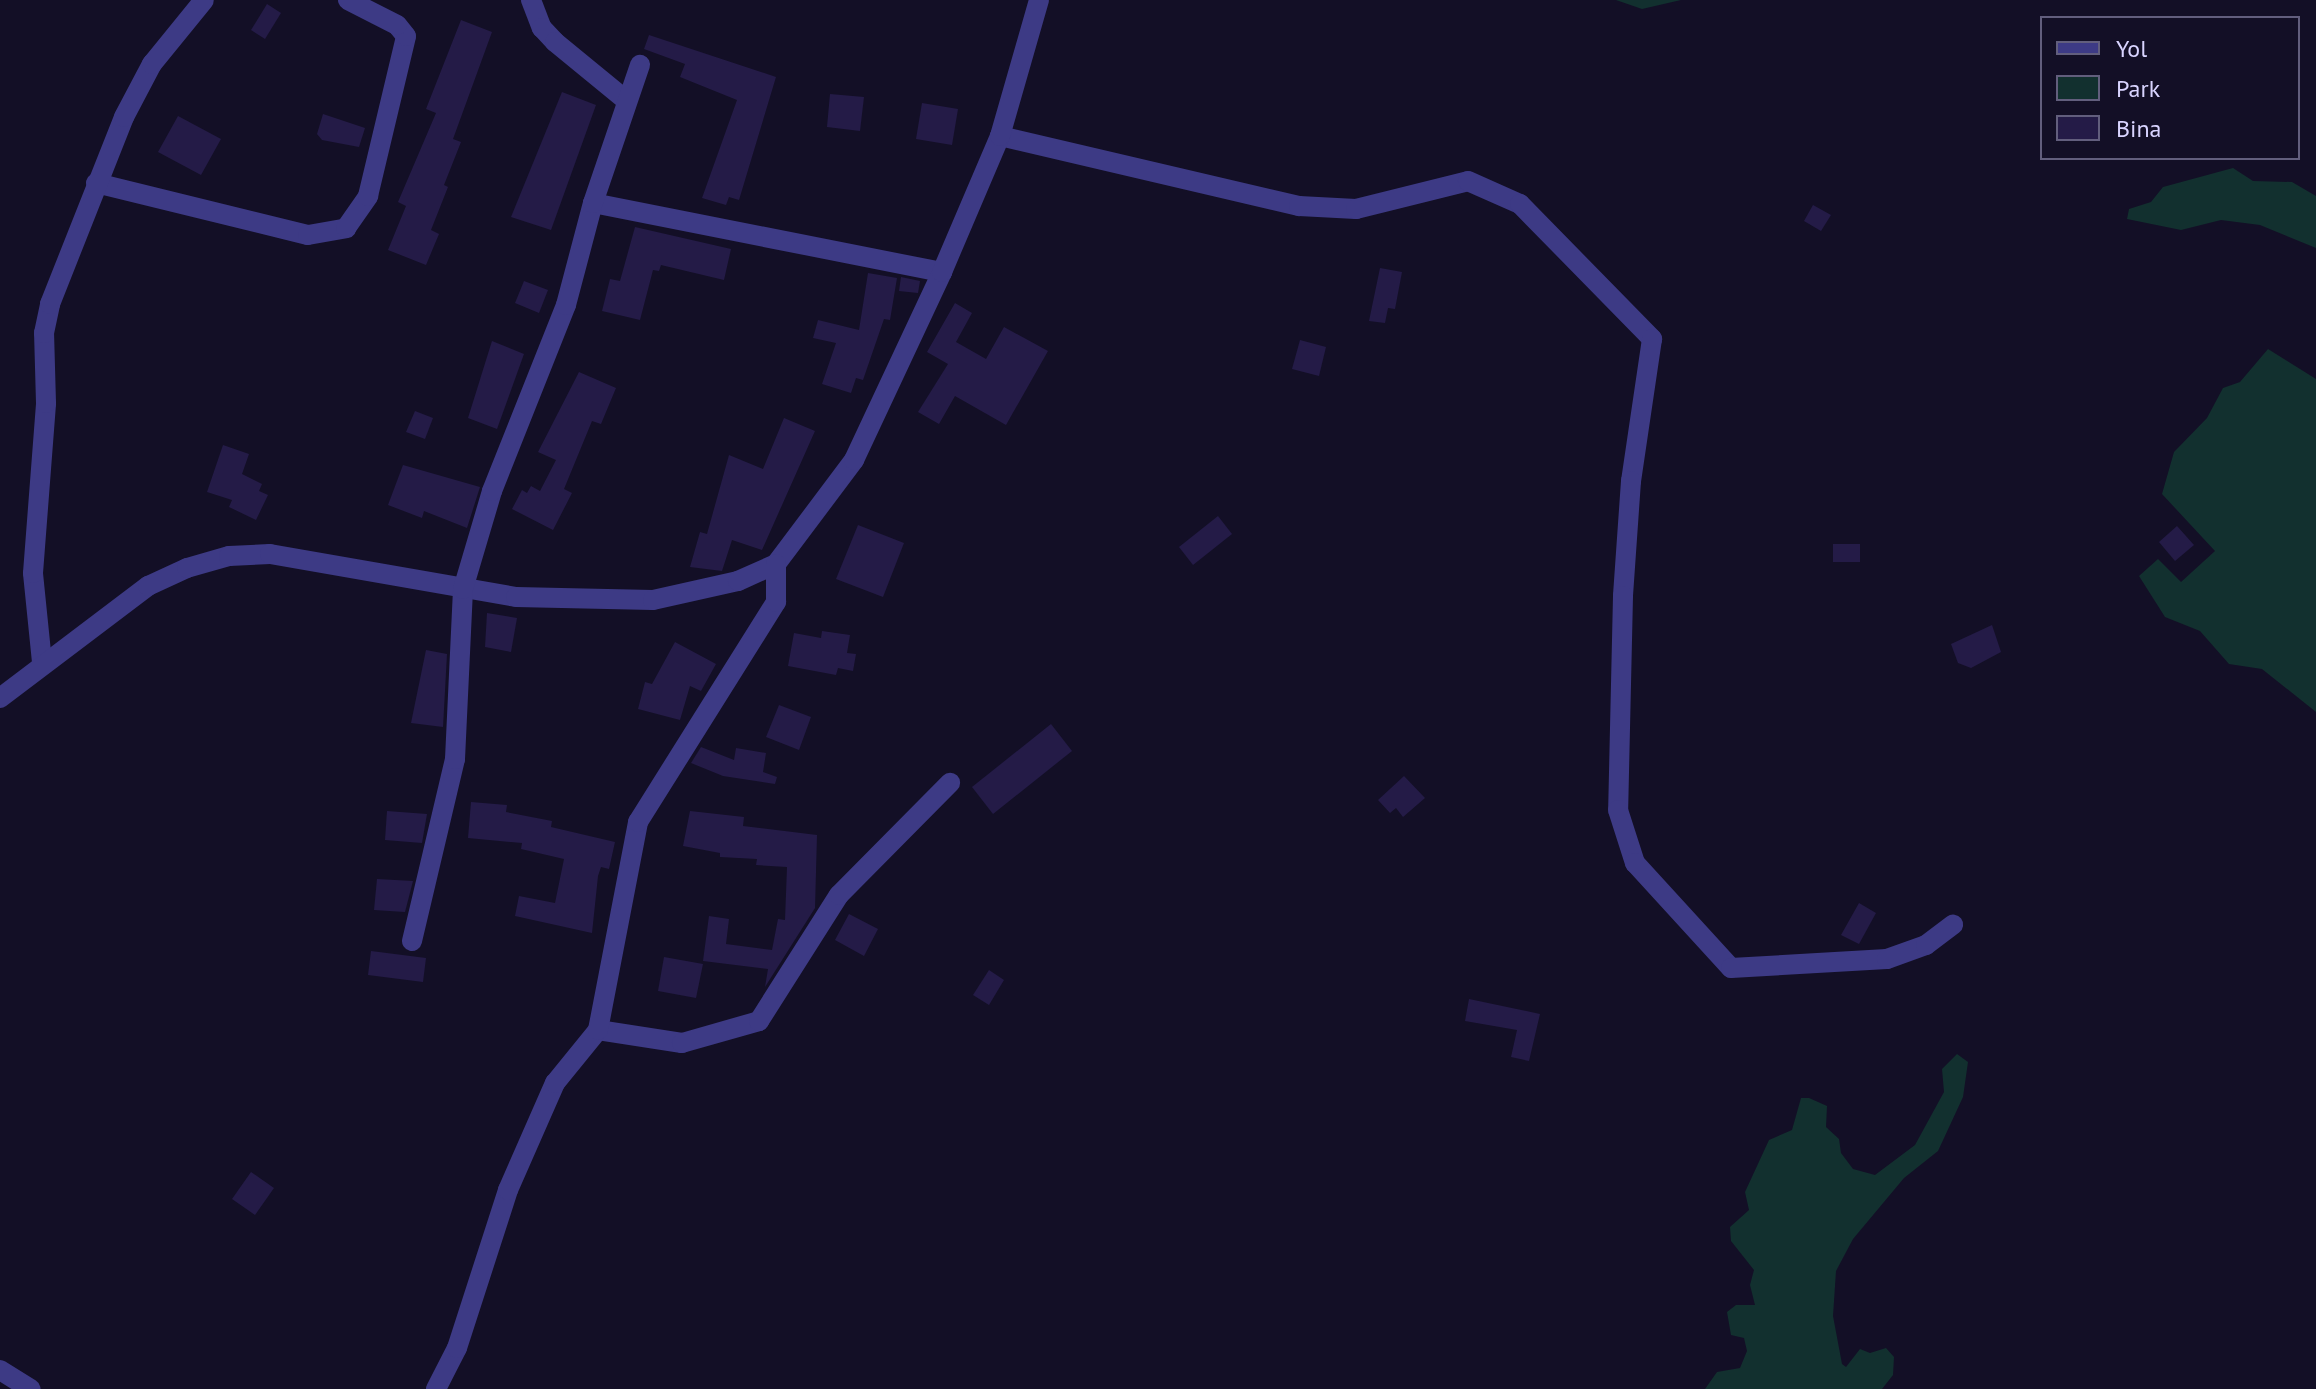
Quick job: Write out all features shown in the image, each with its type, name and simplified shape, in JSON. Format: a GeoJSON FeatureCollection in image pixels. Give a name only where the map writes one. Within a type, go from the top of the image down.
{"type":"FeatureCollection","features":[{"type":"Feature","properties":{"kind":"street"},"geometry":{"type":"LineString","coordinates":[[42,662],[33,573],[46,403],[44,333],[96,183],[152,64],[204,0]]}},
{"type":"Feature","properties":{"kind":"street"},"geometry":{"type":"LineString","coordinates":[[96,183],[308,235],[346,228],[368,196],[406,36],[397,25],[348,0]]}},
{"type":"Feature","properties":{"kind":"street"},"geometry":{"type":"LineString","coordinates":[[531,0],[555,42],[627,101]]}},
{"type":"Feature","properties":{"kind":"street"},"geometry":{"type":"LineString","coordinates":[[0,698],[42,662],[148,586],[187,568],[229,556],[270,554],[516,597],[653,600],[738,581],[776,564],[854,460],[942,272],[1000,136],[1039,0]]}},
{"type":"Feature","properties":{"kind":"street"},"geometry":{"type":"LineString","coordinates":[[412,941],[455,759],[463,589],[492,491],[566,305],[593,203],[640,65]]}},
{"type":"Feature","properties":{"kind":"street"},"geometry":{"type":"LineString","coordinates":[[1000,136],[1299,206],[1356,209],[1468,181],[1520,204],[1652,339],[1631,481],[1623,596],[1618,810],[1635,863],[1731,968],[1887,959],[1926,945],[1953,925]]}},
{"type":"Feature","properties":{"kind":"street"},"geometry":{"type":"LineString","coordinates":[[593,203],[942,272]]}},
{"type":"Feature","properties":{"kind":"street"},"geometry":{"type":"LineString","coordinates":[[436,1389],[457,1348],[508,1190],[555,1083],[598,1030],[638,822],[776,602],[776,564]]}},
{"type":"Feature","properties":{"kind":"street"},"geometry":{"type":"LineString","coordinates":[[598,1030],[682,1043],[759,1021],[839,895],[950,783]]}},
{"type":"Feature","properties":{"kind":"street"},"geometry":{"type":"LineString","coordinates":[[0,1370],[30,1389]]}},
{"type":"Feature","properties":{"kind":"green space"},"geometry":{"type":"Polygon","coordinates":[[[1616,0],[1681,0],[1642,9],[1616,0]]]}},
{"type":"Feature","properties":{"kind":"green space"},"geometry":{"type":"Polygon","coordinates":[[[2233,168],[2253,181],[2292,182],[2316,196],[2316,248],[2260,225],[2221,220],[2181,230],[2127,219],[2129,209],[2151,202],[2163,187],[2233,168]]]}},
{"type":"Feature","properties":{"kind":"green space"},"geometry":{"type":"Polygon","coordinates":[[[2268,349],[2316,379],[2316,712],[2262,669],[2229,664],[2200,631],[2165,617],[2139,576],[2158,559],[2181,582],[2215,551],[2162,494],[2174,452],[2207,418],[2223,388],[2240,382],[2268,349]]]}},
{"type":"Feature","properties":{"kind":"green space"},"geometry":{"type":"Polygon","coordinates":[[[1957,1054],[1968,1062],[1963,1097],[1938,1151],[1904,1178],[1853,1239],[1836,1271],[1833,1316],[1842,1364],[1846,1367],[1860,1349],[1870,1353],[1886,1348],[1894,1357],[1893,1375],[1882,1389],[1705,1389],[1717,1372],[1740,1368],[1747,1351],[1744,1338],[1731,1335],[1727,1312],[1736,1305],[1755,1305],[1750,1285],[1754,1270],[1731,1241],[1730,1227],[1749,1210],[1745,1192],[1769,1140],[1792,1130],[1801,1098],[1809,1098],[1827,1106],[1826,1127],[1839,1139],[1841,1153],[1853,1169],[1875,1175],[1915,1145],[1944,1092],[1942,1069],[1957,1054]]]}},
{"type":"Feature","properties":{"kind":"building"},"geometry":{"type":"Polygon","coordinates":[[[267,4],[281,13],[265,39],[251,30],[267,4]]]}},
{"type":"Feature","properties":{"kind":"building"},"geometry":{"type":"Polygon","coordinates":[[[461,20],[492,32],[453,139],[461,142],[431,230],[439,234],[426,265],[388,250],[406,206],[398,202],[436,113],[426,109],[461,20]]]}},
{"type":"Feature","properties":{"kind":"building"},"geometry":{"type":"Polygon","coordinates":[[[649,35],[776,77],[739,200],[729,197],[726,205],[702,198],[737,100],[680,77],[685,64],[644,49],[649,35]]]}},
{"type":"Feature","properties":{"kind":"building"},"geometry":{"type":"Polygon","coordinates":[[[562,92],[596,105],[551,230],[511,217],[562,92]]]}},
{"type":"Feature","properties":{"kind":"building"},"geometry":{"type":"Polygon","coordinates":[[[830,94],[864,97],[860,131],[827,127],[830,94]]]}},
{"type":"Feature","properties":{"kind":"building"},"geometry":{"type":"Polygon","coordinates":[[[922,103],[958,109],[952,145],[916,139],[922,103]]]}},
{"type":"Feature","properties":{"kind":"building"},"geometry":{"type":"Polygon","coordinates":[[[323,114],[365,128],[359,147],[322,140],[317,134],[323,114]]]}},
{"type":"Feature","properties":{"kind":"building"},"geometry":{"type":"Polygon","coordinates":[[[178,116],[221,139],[201,175],[158,152],[178,116]]]}},
{"type":"Feature","properties":{"kind":"building"},"geometry":{"type":"Polygon","coordinates":[[[1813,205],[1831,215],[1821,231],[1804,221],[1813,205]]]}},
{"type":"Feature","properties":{"kind":"building"},"geometry":{"type":"Polygon","coordinates":[[[635,227],[731,249],[724,280],[661,265],[659,271],[653,270],[640,320],[602,311],[610,279],[620,281],[635,227]]]}},
{"type":"Feature","properties":{"kind":"building"},"geometry":{"type":"Polygon","coordinates":[[[1380,268],[1402,272],[1395,309],[1388,308],[1385,323],[1369,321],[1380,268]]]}},
{"type":"Feature","properties":{"kind":"building"},"geometry":{"type":"Polygon","coordinates":[[[868,273],[897,278],[890,320],[884,319],[863,380],[856,378],[851,393],[822,384],[836,343],[813,338],[818,320],[859,330],[868,273]]]}},
{"type":"Feature","properties":{"kind":"building"},"geometry":{"type":"Polygon","coordinates":[[[901,277],[920,281],[918,293],[899,291],[901,277]]]}},
{"type":"Feature","properties":{"kind":"building"},"geometry":{"type":"Polygon","coordinates":[[[524,281],[548,290],[539,313],[515,303],[524,281]]]}},
{"type":"Feature","properties":{"kind":"building"},"geometry":{"type":"Polygon","coordinates":[[[955,303],[972,313],[956,342],[986,359],[1004,327],[1048,351],[1006,425],[955,396],[939,424],[918,412],[948,364],[927,352],[955,303]]]}},
{"type":"Feature","properties":{"kind":"building"},"geometry":{"type":"Polygon","coordinates":[[[1300,340],[1326,347],[1319,376],[1292,369],[1300,340]]]}},
{"type":"Feature","properties":{"kind":"building"},"geometry":{"type":"Polygon","coordinates":[[[492,341],[524,354],[497,429],[468,418],[492,341]]]}},
{"type":"Feature","properties":{"kind":"building"},"geometry":{"type":"Polygon","coordinates":[[[579,372],[616,388],[601,424],[592,421],[564,489],[572,493],[553,530],[512,509],[522,490],[527,493],[531,486],[540,491],[556,460],[538,452],[579,372]]]}},
{"type":"Feature","properties":{"kind":"building"},"geometry":{"type":"Polygon","coordinates":[[[415,411],[433,418],[425,439],[406,432],[415,411]]]}},
{"type":"Feature","properties":{"kind":"building"},"geometry":{"type":"Polygon","coordinates":[[[784,418],[815,431],[762,550],[732,540],[722,571],[690,567],[700,532],[707,534],[729,455],[763,469],[784,418]]]}},
{"type":"Feature","properties":{"kind":"building"},"geometry":{"type":"Polygon","coordinates":[[[223,445],[249,454],[242,474],[262,484],[259,491],[268,495],[256,520],[229,507],[232,500],[207,492],[223,445]]]}},
{"type":"Feature","properties":{"kind":"building"},"geometry":{"type":"Polygon","coordinates":[[[403,465],[480,487],[467,528],[424,511],[422,518],[388,505],[403,465]]]}},
{"type":"Feature","properties":{"kind":"building"},"geometry":{"type":"Polygon","coordinates":[[[1218,516],[1232,534],[1193,565],[1179,547],[1218,516]]]}},
{"type":"Feature","properties":{"kind":"building"},"geometry":{"type":"Polygon","coordinates":[[[858,525],[904,543],[883,597],[836,579],[858,525]]]}},
{"type":"Feature","properties":{"kind":"building"},"geometry":{"type":"Polygon","coordinates":[[[2177,526],[2194,545],[2175,561],[2159,542],[2177,526]]]}},
{"type":"Feature","properties":{"kind":"building"},"geometry":{"type":"Polygon","coordinates":[[[1833,544],[1860,544],[1860,562],[1833,562],[1833,544]]]}},
{"type":"Feature","properties":{"kind":"building"},"geometry":{"type":"Polygon","coordinates":[[[487,613],[517,618],[511,652],[485,647],[487,613]]]}},
{"type":"Feature","properties":{"kind":"building"},"geometry":{"type":"Polygon","coordinates":[[[1992,625],[2001,652],[1971,668],[1958,663],[1951,644],[1992,625]]]}},
{"type":"Feature","properties":{"kind":"building"},"geometry":{"type":"Polygon","coordinates":[[[822,631],[850,635],[847,653],[856,654],[853,671],[838,668],[836,675],[788,666],[794,633],[821,638],[822,631]]]}},
{"type":"Feature","properties":{"kind":"building"},"geometry":{"type":"Polygon","coordinates":[[[675,642],[716,664],[701,691],[690,686],[680,720],[638,709],[645,682],[652,684],[675,642]]]}},
{"type":"Feature","properties":{"kind":"building"},"geometry":{"type":"Polygon","coordinates":[[[426,650],[447,654],[443,727],[411,723],[426,650]]]}},
{"type":"Feature","properties":{"kind":"building"},"geometry":{"type":"Polygon","coordinates":[[[779,705],[811,717],[799,750],[766,737],[779,705]]]}},
{"type":"Feature","properties":{"kind":"building"},"geometry":{"type":"Polygon","coordinates":[[[1051,724],[1072,751],[993,814],[972,787],[1051,724]]]}},
{"type":"Feature","properties":{"kind":"building"},"geometry":{"type":"Polygon","coordinates":[[[701,747],[734,760],[736,748],[766,753],[763,772],[777,777],[775,784],[723,776],[691,763],[701,747]]]}},
{"type":"Feature","properties":{"kind":"building"},"geometry":{"type":"Polygon","coordinates":[[[1404,776],[1425,798],[1403,817],[1396,808],[1390,813],[1378,800],[1404,776]]]}},
{"type":"Feature","properties":{"kind":"building"},"geometry":{"type":"Polygon","coordinates":[[[471,802],[507,805],[506,812],[552,821],[551,827],[615,842],[609,869],[601,867],[598,876],[592,933],[515,916],[519,896],[555,903],[564,859],[521,849],[522,843],[468,838],[471,802]]]}},
{"type":"Feature","properties":{"kind":"building"},"geometry":{"type":"Polygon","coordinates":[[[387,811],[427,814],[422,843],[385,840],[387,811]]]}},
{"type":"Feature","properties":{"kind":"building"},"geometry":{"type":"Polygon","coordinates":[[[690,811],[744,817],[743,826],[817,835],[815,908],[765,987],[768,969],[703,961],[709,916],[729,919],[726,944],[772,950],[778,919],[785,920],[787,867],[756,865],[757,859],[720,857],[720,853],[683,846],[690,811]]]}},
{"type":"Feature","properties":{"kind":"building"},"geometry":{"type":"Polygon","coordinates":[[[377,879],[413,881],[405,912],[374,910],[377,879]]]}},
{"type":"Feature","properties":{"kind":"building"},"geometry":{"type":"Polygon","coordinates":[[[1859,903],[1876,913],[1859,944],[1841,935],[1859,903]]]}},
{"type":"Feature","properties":{"kind":"building"},"geometry":{"type":"Polygon","coordinates":[[[849,914],[878,929],[864,956],[835,940],[849,914]]]}},
{"type":"Feature","properties":{"kind":"building"},"geometry":{"type":"Polygon","coordinates":[[[371,951],[426,958],[423,982],[368,975],[371,951]]]}},
{"type":"Feature","properties":{"kind":"building"},"geometry":{"type":"Polygon","coordinates":[[[664,957],[703,964],[696,998],[658,991],[664,957]]]}},
{"type":"Feature","properties":{"kind":"building"},"geometry":{"type":"Polygon","coordinates":[[[989,970],[1004,980],[989,1005],[973,995],[989,970]]]}},
{"type":"Feature","properties":{"kind":"building"},"geometry":{"type":"Polygon","coordinates":[[[1469,999],[1540,1014],[1529,1061],[1511,1057],[1517,1030],[1465,1021],[1469,999]]]}},
{"type":"Feature","properties":{"kind":"building"},"geometry":{"type":"Polygon","coordinates":[[[251,1172],[274,1188],[255,1215],[232,1199],[251,1172]]]}}]}
